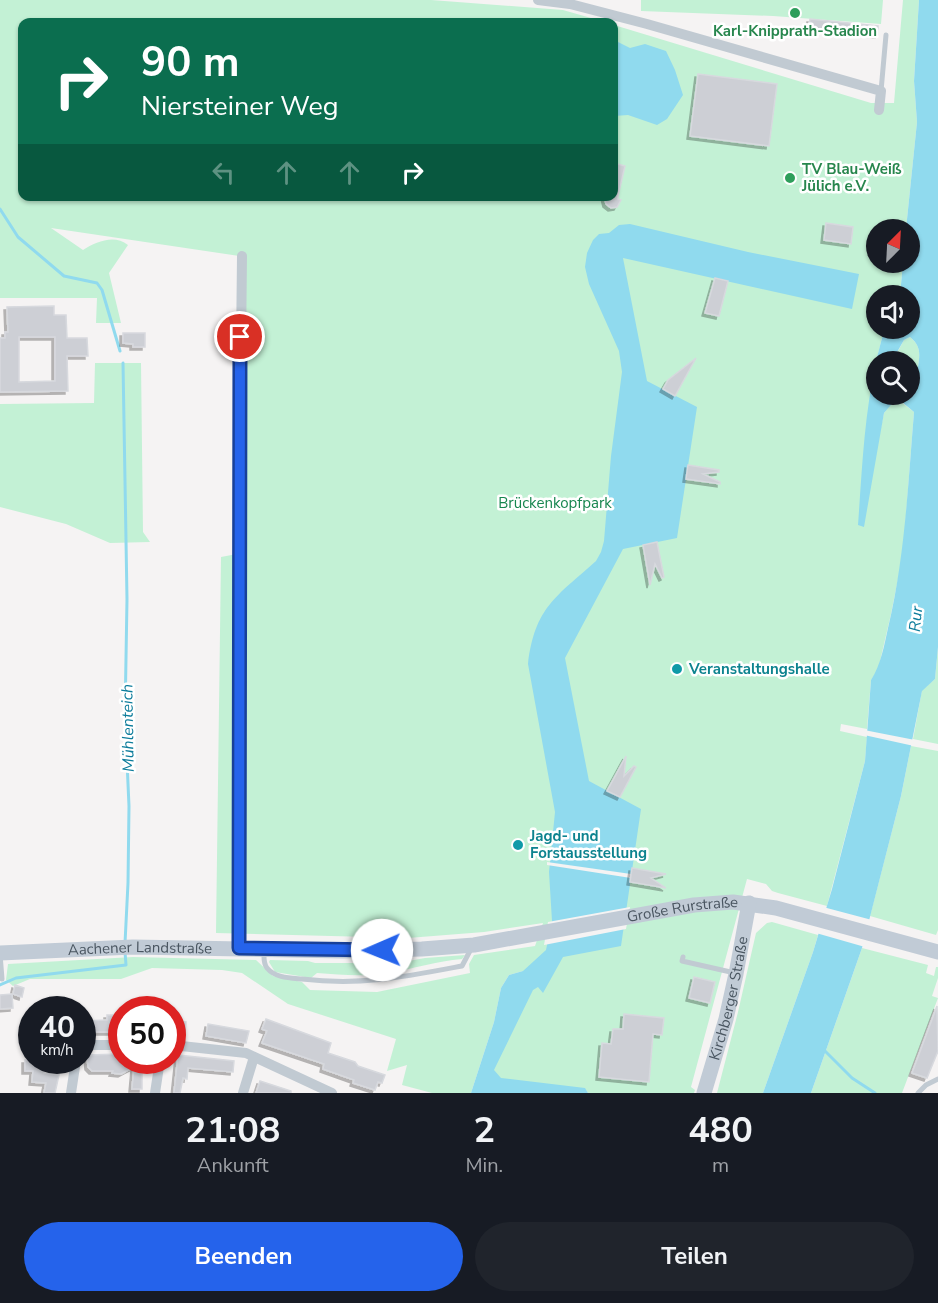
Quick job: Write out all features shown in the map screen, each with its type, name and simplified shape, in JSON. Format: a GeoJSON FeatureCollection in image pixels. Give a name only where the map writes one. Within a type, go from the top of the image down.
{"type":"FeatureCollection","features":[{"type":"Feature","properties":{"kind":"main road","name":"Große Rurstraße"},"geometry":{"type":"LineString","coordinates":[[422,949],[474,945],[716,903],[755,903],[938,952]]}},
{"type":"Feature","properties":{"kind":"main road","name":"Kirchberger Straße"},"geometry":{"type":"LineString","coordinates":[[704,1093],[755,903]]}},
{"type":"Feature","properties":{"kind":"main road","name":"Aachener Landstraße"},"geometry":{"type":"LineString","coordinates":[[0,953],[125,947],[343,951],[422,949]]}},
{"type":"Feature","properties":{"kind":"street"},"geometry":{"type":"LineString","coordinates":[[538,0],[570,4],[647,24],[881,91],[879,110]]}},
{"type":"Feature","properties":{"kind":"street"},"geometry":{"type":"LineString","coordinates":[[239,948],[239,438],[242,252]]}},
{"type":"Feature","properties":{"kind":"street"},"geometry":{"type":"LineString","coordinates":[[186,1046],[235,1051],[254,1057],[332,1093]]}},
{"type":"Feature","properties":{"kind":"street"},"geometry":{"type":"LineString","coordinates":[[243,1093],[254,1057]]}},
{"type":"Feature","properties":{"kind":"street"},"geometry":{"type":"LineString","coordinates":[[71,1093],[74,1074]]}},
{"type":"Feature","properties":{"kind":"street"},"geometry":{"type":"LineString","coordinates":[[155,1093],[158,1074]]}},
{"type":"Feature","properties":{"kind":"lane"},"geometry":{"type":"LineString","coordinates":[[881,91],[886,35]]}},
{"type":"Feature","properties":{"kind":"lane"},"geometry":{"type":"LineString","coordinates":[[264,949],[267,968],[274,974],[326,982],[358,982],[389,980],[462,966],[474,945]]}},
{"type":"Feature","properties":{"kind":"lane"},"geometry":{"type":"LineString","coordinates":[[0,953],[2,979]]}},
{"type":"Feature","properties":{"kind":"lane"},"geometry":{"type":"LineString","coordinates":[[682,957],[682,961],[736,974]]}},
{"type":"Feature","properties":{"kind":"lane"},"geometry":{"type":"LineString","coordinates":[[918,1093],[926,1085],[938,1079]]}},
{"type":"Feature","properties":{"kind":"green space","name":"Brückenkopfpark"},"geometry":{"type":"Polygon","coordinates":[[[0,0],[431,0],[563,10],[591,18],[18,18],[18,201],[618,201],[618,26],[871,103],[894,103],[903,0],[919,0],[914,81],[917,122],[907,219],[866,219],[866,273],[902,273],[901,285],[866,285],[866,339],[882,339],[879,351],[866,351],[866,405],[872,405],[860,526],[884,413],[890,405],[905,405],[914,412],[903,554],[878,670],[871,680],[867,729],[841,724],[840,731],[867,737],[865,761],[827,906],[772,891],[766,884],[747,879],[691,1087],[695,1090],[694,1093],[588,1093],[585,1089],[487,1079],[523,971],[509,975],[501,988],[494,1022],[471,1093],[432,1093],[402,1085],[407,1065],[387,1071],[396,1039],[288,1004],[242,973],[222,970],[152,968],[121,979],[30,979],[13,986],[6,980],[8,964],[133,957],[256,960],[273,976],[302,982],[310,990],[377,992],[470,973],[469,964],[474,955],[535,946],[543,923],[484,932],[408,938],[216,933],[221,557],[242,553],[246,257],[51,228],[83,250],[99,242],[111,240],[128,245],[109,273],[121,323],[96,323],[97,298],[0,298],[0,0]]]}},
{"type":"Feature","properties":{"kind":"green space","name":"Karl-Knipprath-Stadion"},"geometry":{"type":"Polygon","coordinates":[[[641,0],[883,0],[881,24],[773,16],[641,11],[641,0]]]}},
{"type":"Feature","properties":{"kind":"green space"},"geometry":{"type":"Polygon","coordinates":[[[913,339],[919,351],[898,351],[904,340],[913,339]]]}},
{"type":"Feature","properties":{"kind":"green space"},"geometry":{"type":"Polygon","coordinates":[[[95,363],[141,363],[143,532],[150,542],[110,543],[66,524],[0,507],[0,404],[94,403],[95,363]]]}},
{"type":"Feature","properties":{"kind":"green space"},"geometry":{"type":"Polygon","coordinates":[[[938,647],[938,744],[913,739],[922,690],[935,679],[938,647]]]}},
{"type":"Feature","properties":{"kind":"green space"},"geometry":{"type":"Polygon","coordinates":[[[911,746],[938,751],[938,930],[936,935],[870,916],[901,796],[911,746]]]}},
{"type":"Feature","properties":{"kind":"green space"},"geometry":{"type":"Polygon","coordinates":[[[772,922],[818,935],[813,952],[763,1093],[717,1093],[756,933],[767,923],[772,922]]]}},
{"type":"Feature","properties":{"kind":"green space"},"geometry":{"type":"Polygon","coordinates":[[[862,948],[928,965],[926,973],[934,976],[936,967],[938,967],[938,978],[932,996],[938,998],[902,1093],[811,1093],[862,948]]]}},
{"type":"Feature","properties":{"kind":"green space"},"geometry":{"type":"Polygon","coordinates":[[[465,955],[462,959],[388,973],[344,975],[317,973],[311,978],[275,972],[269,962],[270,960],[315,963],[398,963],[465,955]]]}},
{"type":"Feature","properties":{"kind":"water","name":"Rur"},"geometry":{"type":"Polygon","coordinates":[[[919,0],[938,0],[938,647],[935,679],[922,691],[901,796],[862,948],[811,1093],[763,1093],[813,952],[832,889],[865,761],[871,680],[884,648],[894,601],[905,520],[914,412],[906,405],[920,405],[920,351],[913,339],[920,339],[920,285],[901,285],[902,273],[920,273],[920,219],[907,219],[917,122],[914,81],[919,0]]]}},
{"type":"Feature","properties":{"kind":"water"},"geometry":{"type":"Polygon","coordinates":[[[618,42],[630,48],[645,44],[666,51],[683,95],[667,119],[657,125],[628,115],[618,116],[618,42]]]}},
{"type":"Feature","properties":{"kind":"water"},"geometry":{"type":"Polygon","coordinates":[[[630,224],[748,252],[859,274],[852,309],[623,258],[647,381],[697,407],[677,538],[623,549],[565,658],[589,781],[641,809],[621,946],[563,957],[543,993],[538,987],[533,990],[494,1070],[501,1078],[585,1088],[588,1093],[471,1093],[494,1022],[501,988],[509,975],[523,971],[546,950],[552,921],[549,872],[555,812],[528,664],[531,645],[542,616],[559,594],[596,561],[604,541],[611,456],[622,372],[619,351],[589,284],[585,267],[587,253],[593,240],[599,234],[609,233],[619,225],[630,224]]]}},
{"type":"Feature","properties":{"kind":"water"},"geometry":{"type":"Polygon","coordinates":[[[882,339],[906,339],[898,351],[879,351],[882,339]]]}},
{"type":"Feature","properties":{"kind":"water"},"geometry":{"type":"Polygon","coordinates":[[[869,405],[891,405],[884,413],[864,527],[858,525],[869,405]]]}},
{"type":"Feature","properties":{"kind":"pier"},"geometry":{"type":"Polygon","coordinates":[[[864,730],[915,740],[914,746],[864,735],[864,730]]]}},
{"type":"Feature","properties":{"kind":"pier"},"geometry":{"type":"Polygon","coordinates":[[[547,862],[631,874],[631,878],[547,865],[547,862]]]}},
{"type":"Feature","properties":{"kind":"pier"},"geometry":{"type":"Polygon","coordinates":[[[630,907],[626,929],[544,945],[548,922],[630,907]]]}},
{"type":"Feature","properties":{"kind":"pier"},"geometry":{"type":"Polygon","coordinates":[[[823,907],[872,920],[865,947],[816,933],[823,907]]]}},
{"type":"Feature","properties":{"kind":"building"},"geometry":{"type":"Polygon","coordinates":[[[810,19],[878,26],[878,35],[809,29],[810,19]]]}},
{"type":"Feature","properties":{"kind":"building"},"geometry":{"type":"Polygon","coordinates":[[[698,74],[777,84],[769,146],[690,136],[698,74]]]}},
{"type":"Feature","properties":{"kind":"building"},"geometry":{"type":"Polygon","coordinates":[[[618,164],[625,166],[618,196],[618,164]]]}},
{"type":"Feature","properties":{"kind":"building"},"geometry":{"type":"Polygon","coordinates":[[[621,200],[617,207],[611,208],[605,201],[621,200]]]}},
{"type":"Feature","properties":{"kind":"building"},"geometry":{"type":"Polygon","coordinates":[[[826,223],[853,227],[851,244],[824,240],[826,223]]]}},
{"type":"Feature","properties":{"kind":"building"},"geometry":{"type":"Polygon","coordinates":[[[715,278],[728,281],[719,316],[705,313],[715,278]]]}},
{"type":"Feature","properties":{"kind":"building"},"geometry":{"type":"Polygon","coordinates":[[[54,306],[54,315],[66,315],[67,338],[87,338],[88,356],[67,356],[68,391],[0,392],[0,338],[5,338],[5,332],[8,332],[7,307],[54,306]],[[19,337],[19,382],[55,381],[55,337],[19,337]]]}},
{"type":"Feature","properties":{"kind":"building"},"geometry":{"type":"Polygon","coordinates":[[[123,333],[145,333],[145,347],[133,347],[133,344],[123,343],[123,333]]]}},
{"type":"Feature","properties":{"kind":"building"},"geometry":{"type":"Polygon","coordinates":[[[696,358],[675,396],[663,389],[668,380],[696,358]]]}},
{"type":"Feature","properties":{"kind":"building"},"geometry":{"type":"Polygon","coordinates":[[[688,465],[719,470],[719,472],[703,474],[720,484],[686,479],[688,465]]]}},
{"type":"Feature","properties":{"kind":"building"},"geometry":{"type":"Polygon","coordinates":[[[657,542],[664,577],[662,578],[655,564],[650,585],[643,545],[657,542]]]}},
{"type":"Feature","properties":{"kind":"building"},"geometry":{"type":"Polygon","coordinates":[[[626,756],[624,776],[634,766],[636,767],[620,797],[607,791],[626,756]]]}},
{"type":"Feature","properties":{"kind":"building"},"geometry":{"type":"Polygon","coordinates":[[[632,868],[666,874],[651,878],[666,888],[630,882],[632,868]]]}},
{"type":"Feature","properties":{"kind":"building"},"geometry":{"type":"Polygon","coordinates":[[[694,977],[715,982],[710,1003],[689,998],[694,977]]]}},
{"type":"Feature","properties":{"kind":"building"},"geometry":{"type":"Polygon","coordinates":[[[15,985],[24,988],[22,996],[13,994],[15,985]]]}},
{"type":"Feature","properties":{"kind":"building"},"geometry":{"type":"Polygon","coordinates":[[[12,994],[13,1008],[0,1009],[0,995],[12,994]]]}},
{"type":"Feature","properties":{"kind":"building"},"geometry":{"type":"Polygon","coordinates":[[[937,1006],[938,1051],[927,1078],[912,1073],[937,1006]]]}},
{"type":"Feature","properties":{"kind":"building"},"geometry":{"type":"Polygon","coordinates":[[[624,1014],[664,1018],[662,1035],[653,1034],[649,1082],[599,1077],[602,1043],[611,1044],[613,1029],[623,1029],[624,1014]]]}},
{"type":"Feature","properties":{"kind":"building"},"geometry":{"type":"Polygon","coordinates":[[[108,1015],[108,1032],[96,1032],[96,1020],[107,1020],[108,1015]]]}},
{"type":"Feature","properties":{"kind":"building"},"geometry":{"type":"Polygon","coordinates":[[[266,1019],[331,1043],[328,1053],[385,1075],[382,1083],[378,1082],[375,1090],[353,1083],[354,1080],[323,1069],[324,1064],[262,1043],[267,1031],[262,1029],[266,1019]]]}},
{"type":"Feature","properties":{"kind":"building"},"geometry":{"type":"Polygon","coordinates":[[[208,1024],[249,1031],[246,1043],[206,1036],[208,1024]]]}},
{"type":"Feature","properties":{"kind":"building"},"geometry":{"type":"Polygon","coordinates":[[[108,1054],[108,1071],[96,1071],[96,1055],[108,1054]]]}},
{"type":"Feature","properties":{"kind":"building"},"geometry":{"type":"Polygon","coordinates":[[[186,1056],[234,1061],[233,1072],[188,1068],[187,1079],[183,1078],[180,1093],[174,1093],[176,1074],[186,1074],[186,1056]]]}},
{"type":"Feature","properties":{"kind":"building"},"geometry":{"type":"Polygon","coordinates":[[[33,1074],[59,1075],[55,1093],[44,1093],[46,1083],[32,1082],[33,1074]]]}},
{"type":"Feature","properties":{"kind":"building"},"geometry":{"type":"Polygon","coordinates":[[[133,1074],[142,1074],[142,1089],[132,1089],[133,1074]]]}},
{"type":"Feature","properties":{"kind":"building"},"geometry":{"type":"Polygon","coordinates":[[[260,1081],[291,1091],[291,1093],[256,1093],[260,1081]]]}},
{"type":"Feature","properties":{"kind":"waterway","name":"Mühlenteich"},"geometry":{"type":"LineString","coordinates":[[0,209],[18,237],[64,276],[97,283],[102,290],[120,351]]}},
{"type":"Feature","properties":{"kind":"waterway","name":"Mühlenteich"},"geometry":{"type":"LineString","coordinates":[[123,363],[127,599],[125,717],[129,806],[125,943]]}},
{"type":"Feature","properties":{"kind":"waterway","name":"Mühlenteich"},"geometry":{"type":"LineString","coordinates":[[0,985],[16,978],[126,965],[125,952]]}},
{"type":"Feature","properties":{"kind":"waterway"},"geometry":{"type":"LineString","coordinates":[[824,1050],[852,1078],[875,1093]]}},
{"type":"Feature","properties":{"kind":"place","name":"Karl-Knipprath-Stadion"},"geometry":{"type":"Point","coordinates":[795,13]}},
{"type":"Feature","properties":{"kind":"place","name":"TV Blau-Weiß Jülich e.V."},"geometry":{"type":"Point","coordinates":[790,178]}},
{"type":"Feature","properties":{"kind":"place","name":"Veranstaltungshalle"},"geometry":{"type":"Point","coordinates":[677,669]}},
{"type":"Feature","properties":{"kind":"place","name":"Jagd- und Forstausstellung"},"geometry":{"type":"Point","coordinates":[518,845]}},
{"type":"Feature","properties":{"kind":"route"},"geometry":{"type":"LineString","coordinates":[[240,337],[239,948],[382,950]]}}]}
